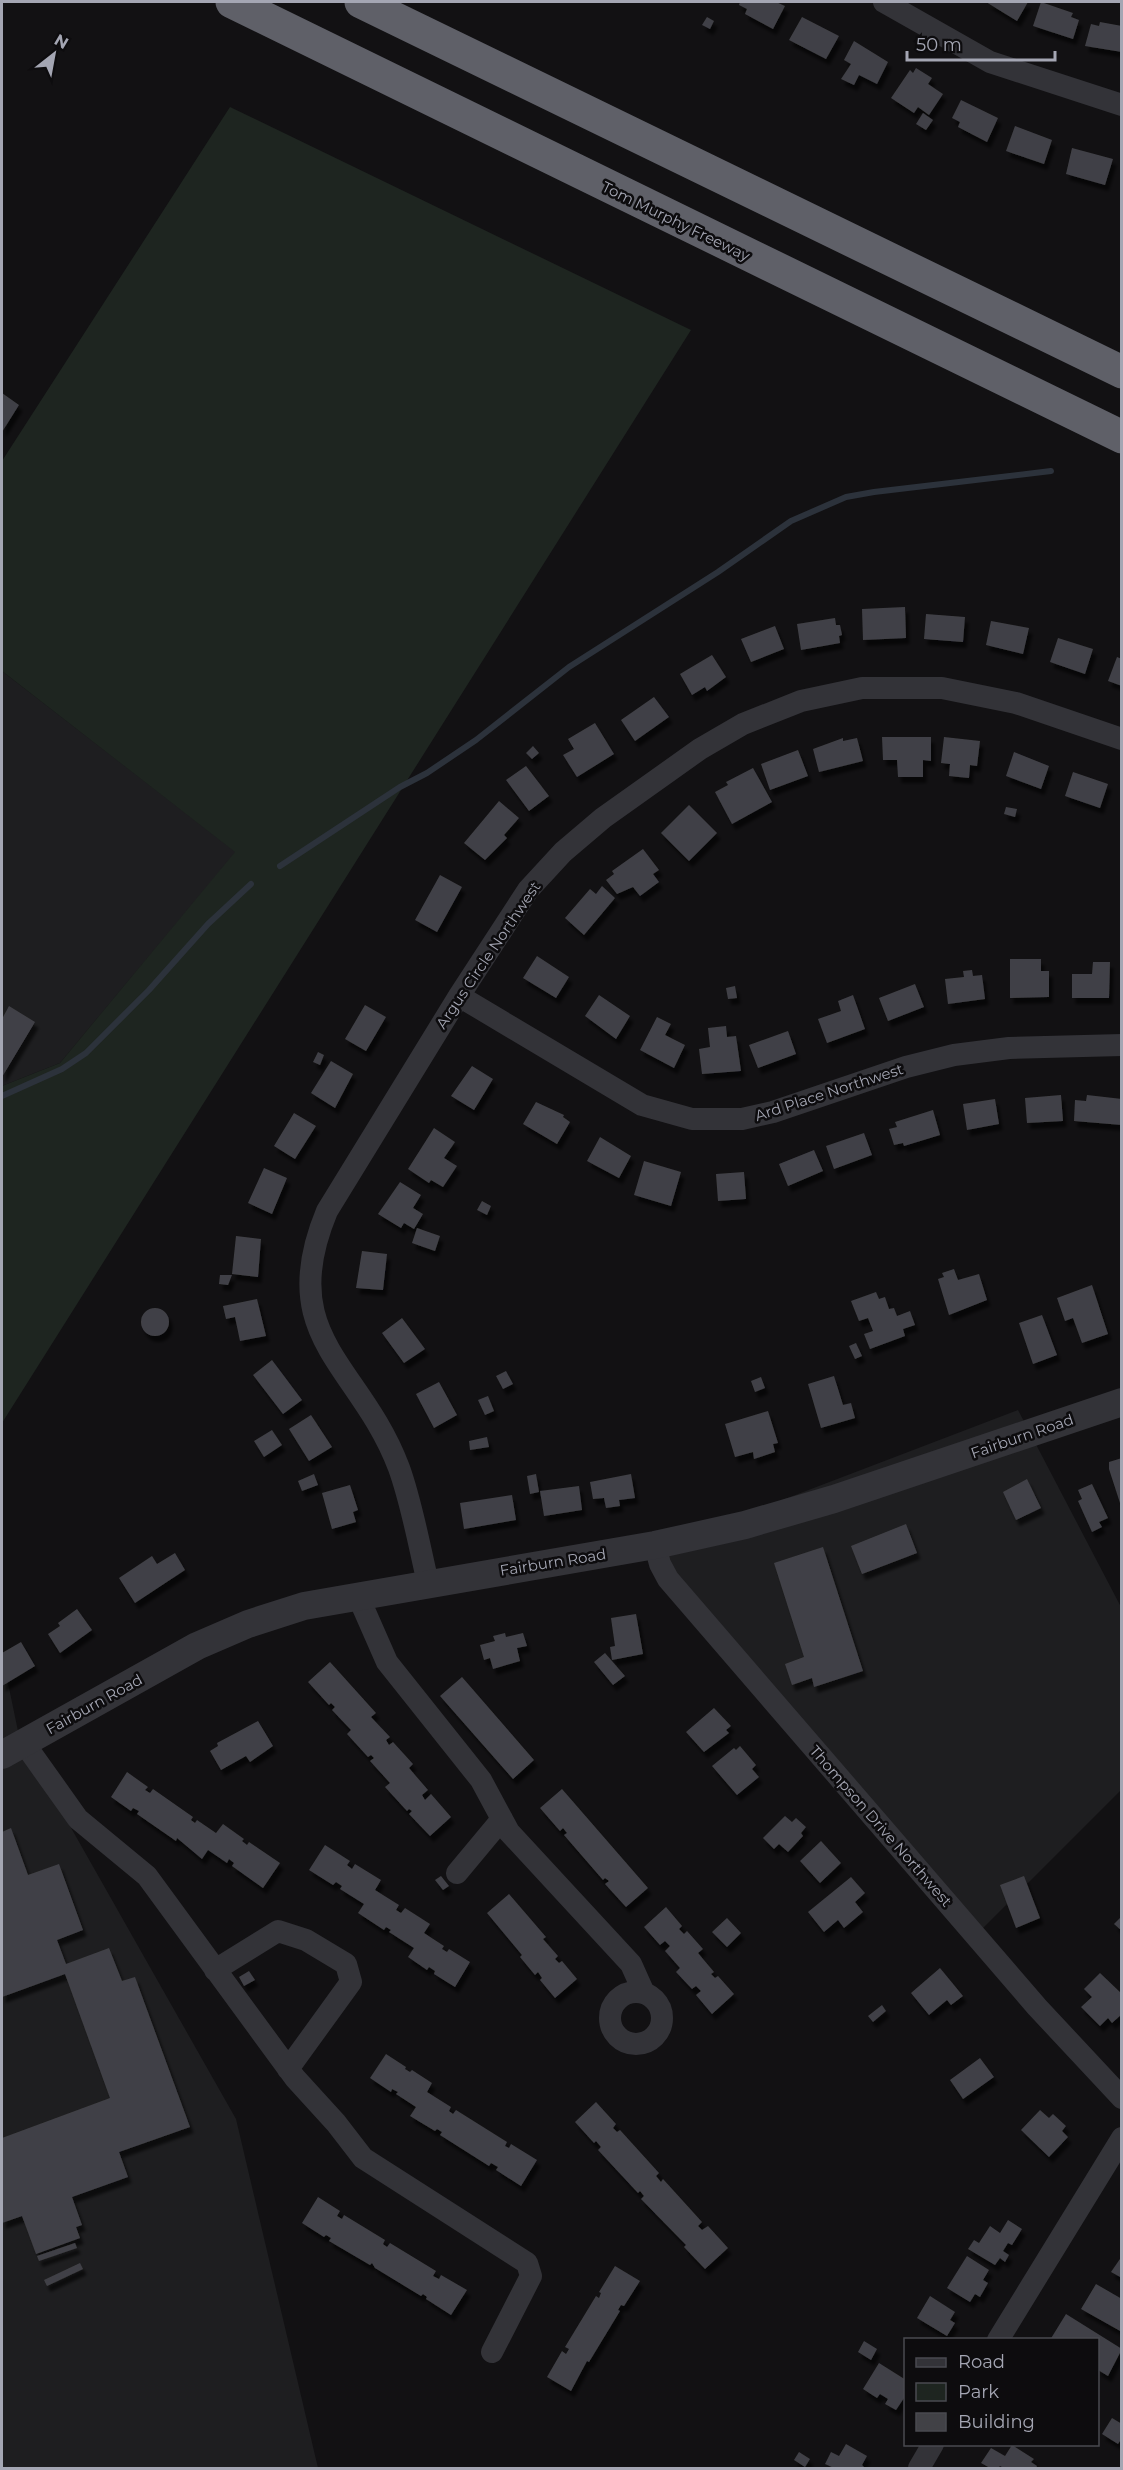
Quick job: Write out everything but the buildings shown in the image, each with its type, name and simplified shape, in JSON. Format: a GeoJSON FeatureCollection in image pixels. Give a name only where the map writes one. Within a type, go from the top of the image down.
{"type":"FeatureCollection","features":[{"type":"Feature","properties":{"kind":"highway","name":"Tom Murphy Freeway"},"geometry":{"type":"LineString","coordinates":[[232,2],[1122,437]]}},
{"type":"Feature","properties":{"kind":"highway"},"geometry":{"type":"LineString","coordinates":[[361,2],[1122,372]]}},
{"type":"Feature","properties":{"kind":"street"},"geometry":{"type":"LineString","coordinates":[[884,2],[990,62],[1122,105]]}},
{"type":"Feature","properties":{"kind":"street","name":"Argus Circle Northwest"},"geometry":{"type":"LineString","coordinates":[[428,1583],[399,1468],[374,1417],[322,1340],[311,1307],[309,1271],[314,1243],[327,1211],[459,996],[528,891],[563,852],[603,818],[699,749],[743,724],[801,701],[862,688],[942,688],[1016,703],[1122,739]]}},
{"type":"Feature","properties":{"kind":"street","name":"Ard Place Northwest"},"geometry":{"type":"LineString","coordinates":[[459,996],[642,1105],[692,1119],[741,1119],[773,1112],[906,1067],[954,1055],[1009,1048],[1122,1045]]}},
{"type":"Feature","properties":{"kind":"street","name":"Fairburn Road"},"geometry":{"type":"LineString","coordinates":[[13,1749],[197,1646],[248,1624],[304,1606],[655,1545],[745,1525],[834,1499],[1122,1402]]}},
{"type":"Feature","properties":{"kind":"street","name":"Thompson Drive Northwest"},"geometry":{"type":"LineString","coordinates":[[655,1545],[660,1564],[668,1579],[1036,2007],[1122,2098]]}},
{"type":"Feature","properties":{"kind":"street"},"geometry":{"type":"LineString","coordinates":[[358,1596],[387,1662],[481,1780],[509,1832],[631,1964],[644,1993]]}},
{"type":"Feature","properties":{"kind":"street"},"geometry":{"type":"LineString","coordinates":[[13,1749],[78,1819],[147,1876],[288,2069],[363,2158],[527,2263],[531,2276],[492,2352]]}},
{"type":"Feature","properties":{"kind":"street"},"geometry":{"type":"LineString","coordinates":[[457,1873],[502,1820]]}},
{"type":"Feature","properties":{"kind":"street"},"geometry":{"type":"LineString","coordinates":[[215,1970],[278,1931],[306,1940],[345,1964],[351,1982],[288,2069]]}},
{"type":"Feature","properties":{"kind":"street"},"geometry":{"type":"LineString","coordinates":[[999,2338],[1122,2138]]}},
{"type":"Feature","properties":{"kind":"street"},"geometry":{"type":"LineString","coordinates":[[919,2469],[932,2446]]}},
{"type":"Feature","properties":{"kind":"shaded area"},"geometry":{"type":"Polygon","coordinates":[[[2,671],[236,852],[60,1063],[2,1086],[2,671]]]}},
{"type":"Feature","properties":{"kind":"shaded area"},"geometry":{"type":"Polygon","coordinates":[[[1018,1410],[1121,1607],[1121,1790],[969,1942],[651,1550],[1018,1410]]]}},
{"type":"Feature","properties":{"kind":"shaded area"},"geometry":{"type":"Polygon","coordinates":[[[2,1654],[19,1736],[236,2119],[318,2468],[2,2468],[2,1654]]]}},
{"type":"Feature","properties":{"kind":"green space"},"geometry":{"type":"Polygon","coordinates":[[[230,107],[691,330],[2,1423],[2,1086],[60,1063],[235,852],[2,671],[2,461],[230,107]]]}},
{"type":"Feature","properties":{"kind":"waterway"},"geometry":{"type":"LineString","coordinates":[[280,866],[476,740],[569,667],[718,572],[791,521],[846,497],[1051,471]]}},
{"type":"Feature","properties":{"kind":"waterway"},"geometry":{"type":"LineString","coordinates":[[2,1096],[62,1069],[86,1053],[149,990],[208,924],[251,884]]}}]}
